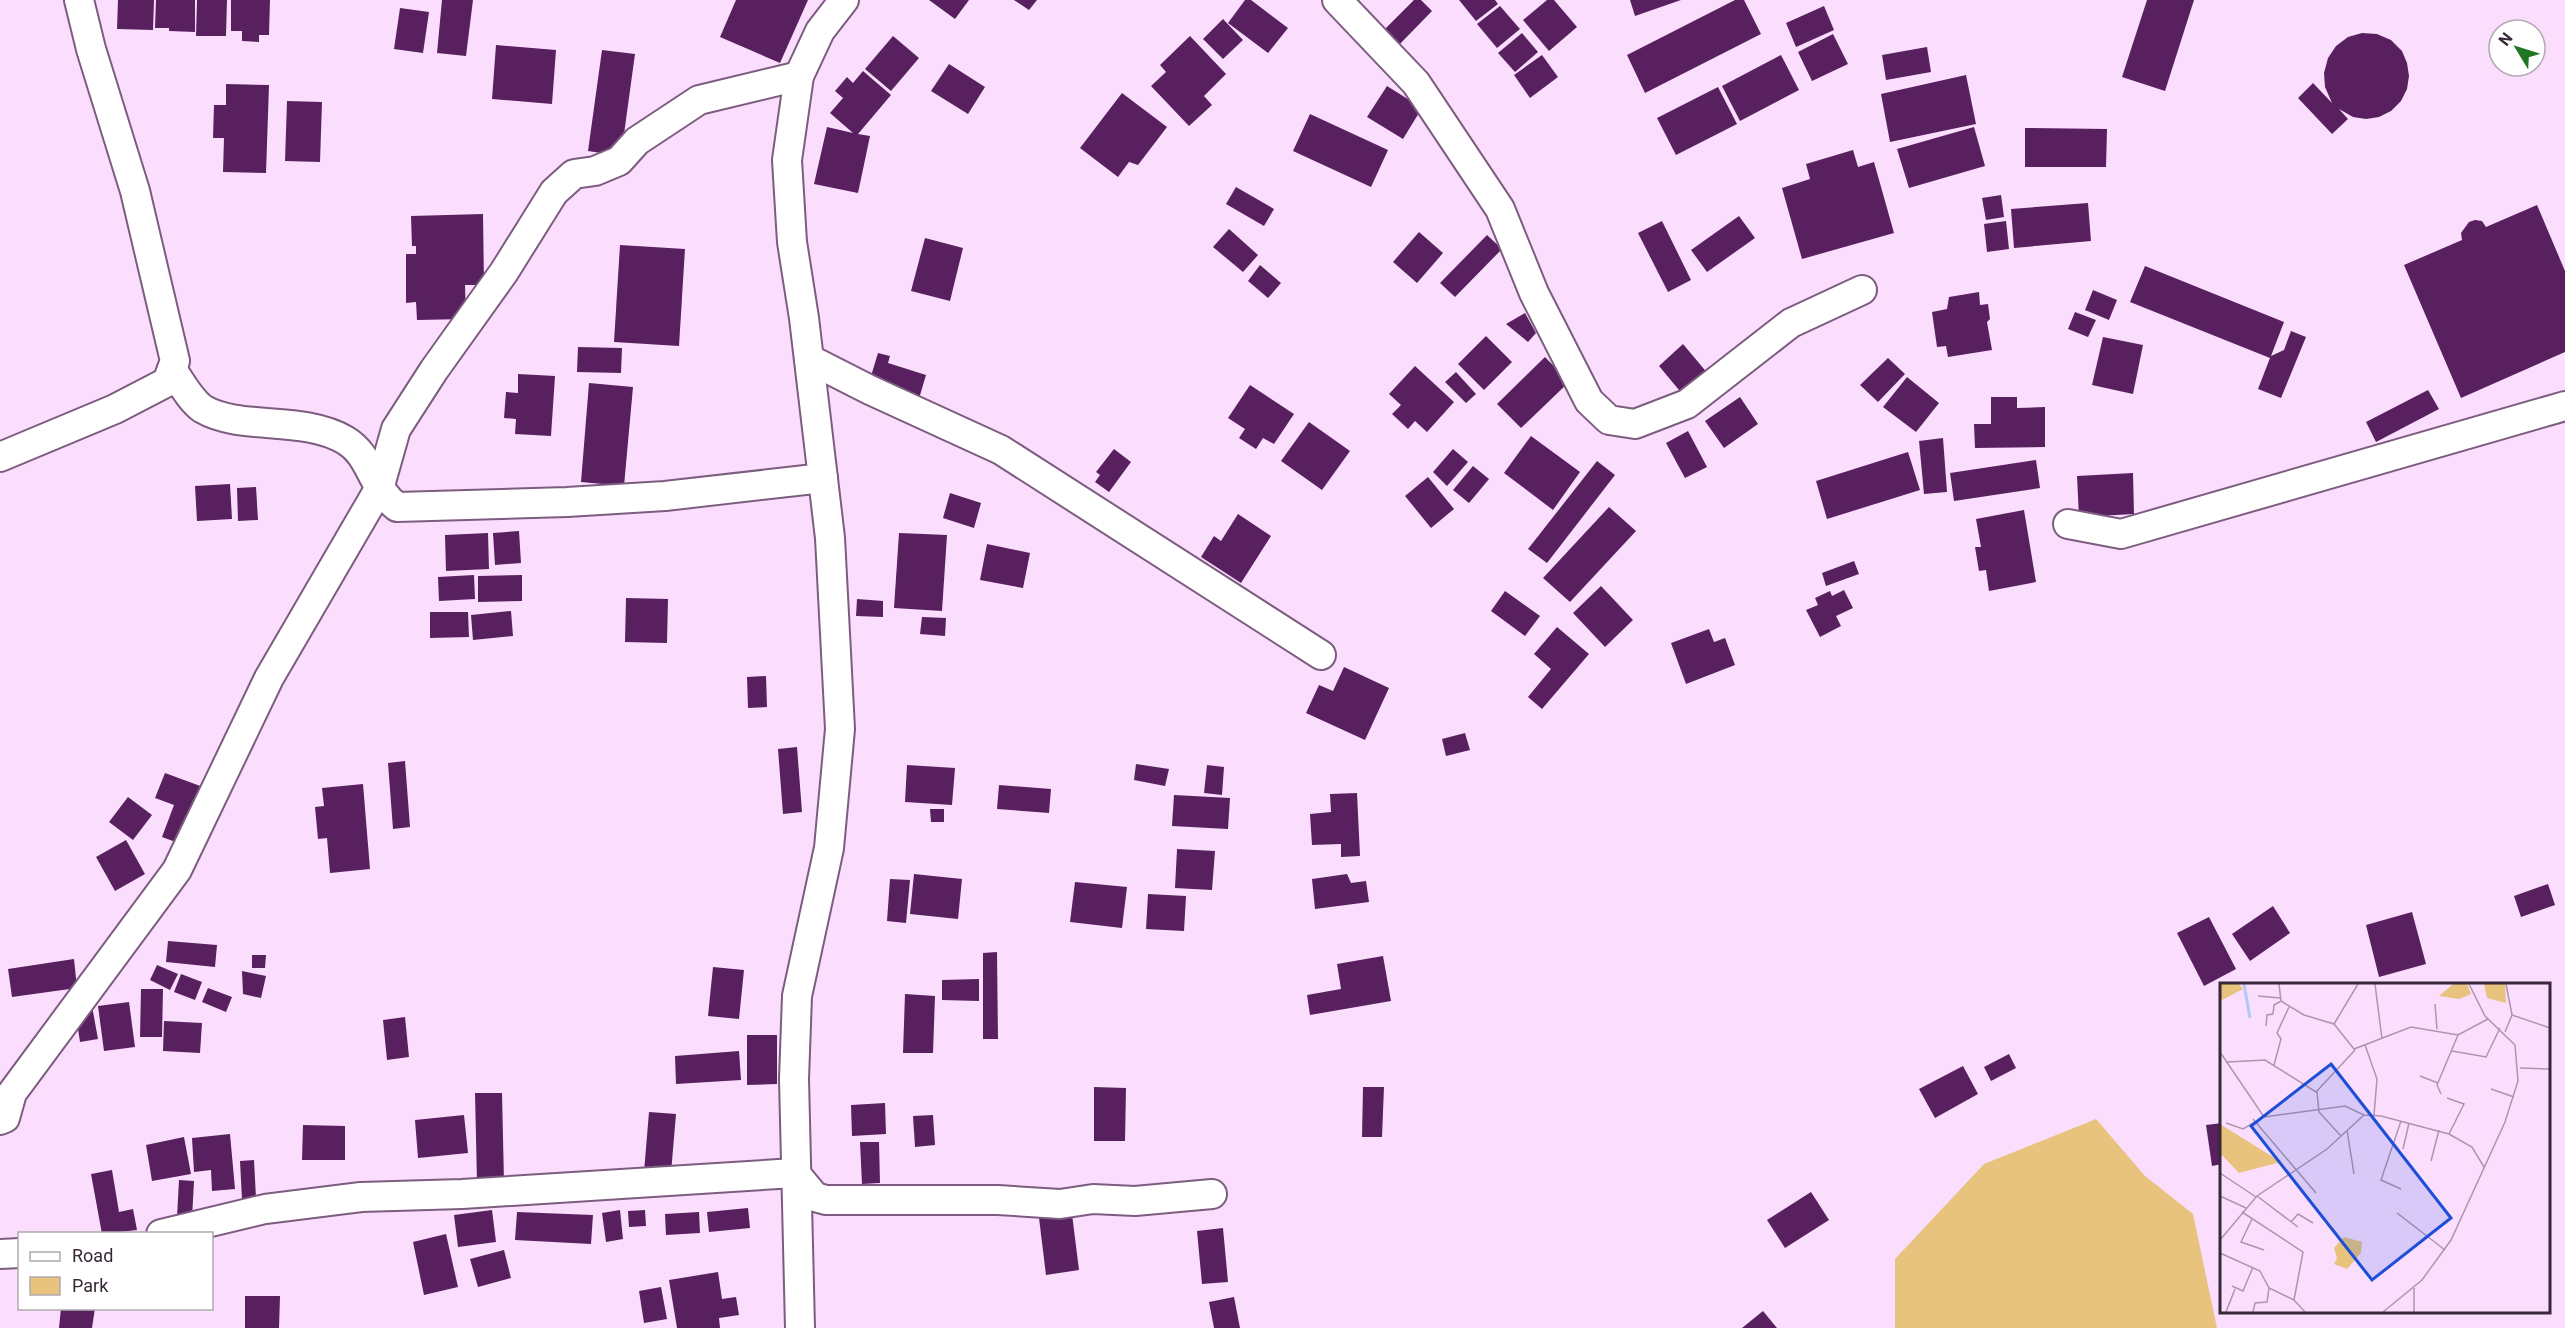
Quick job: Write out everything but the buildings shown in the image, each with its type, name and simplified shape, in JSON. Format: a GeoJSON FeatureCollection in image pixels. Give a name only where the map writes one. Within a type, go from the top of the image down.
{"type":"FeatureCollection","features":[{"type":"Feature","properties":{"kind":"street"},"geometry":{"type":"LineString","coordinates":[[0,457],[115,409],[167,382],[175,361],[135,191],[91,50],[79,0]]}},
{"type":"Feature","properties":{"kind":"street"},"geometry":{"type":"LineString","coordinates":[[800,1328],[794,1079],[797,996],[829,848],[840,729],[830,538],[792,242],[787,160],[799,76],[820,31],[844,0]]}},
{"type":"Feature","properties":{"kind":"street"},"geometry":{"type":"LineString","coordinates":[[1337,0],[1416,83],[1500,209],[1534,293],[1589,400],[1609,420],[1635,424],[1687,404],[1791,323],[1862,290]]}},
{"type":"Feature","properties":{"kind":"street"},"geometry":{"type":"LineString","coordinates":[[0,1120],[5,1118],[12,1093],[177,870],[269,678],[379,489],[396,429],[434,370],[504,272],[554,192],[574,174],[595,171],[619,161],[637,141],[699,100],[799,76]]}},
{"type":"Feature","properties":{"kind":"street"},"geometry":{"type":"LineString","coordinates":[[808,359],[1001,450],[1321,655]]}},
{"type":"Feature","properties":{"kind":"street"},"geometry":{"type":"LineString","coordinates":[[172,369],[201,408],[220,416],[314,428],[343,439],[360,451],[379,489],[397,507],[567,502],[665,496],[823,478]]}},
{"type":"Feature","properties":{"kind":"street"},"geometry":{"type":"LineString","coordinates":[[2068,524],[2121,534],[2565,406]]}},
{"type":"Feature","properties":{"kind":"street"},"geometry":{"type":"LineString","coordinates":[[795,1173],[815,1197],[826,1200],[998,1200],[1060,1204],[1093,1199],[1135,1201],[1212,1194]]}},
{"type":"Feature","properties":{"kind":"street"},"geometry":{"type":"LineString","coordinates":[[165,1232],[265,1209],[361,1197],[462,1194],[795,1173]]}},
{"type":"Feature","properties":{"kind":"street"},"geometry":{"type":"LineString","coordinates":[[0,1254],[18,1253]]}},
{"type":"Feature","properties":{"kind":"green space"},"geometry":{"type":"Polygon","coordinates":[[[2096,1119],[2145,1176],[2193,1214],[2217,1328],[1895,1328],[1895,1259],[1984,1164],[2096,1119]]]}}]}
